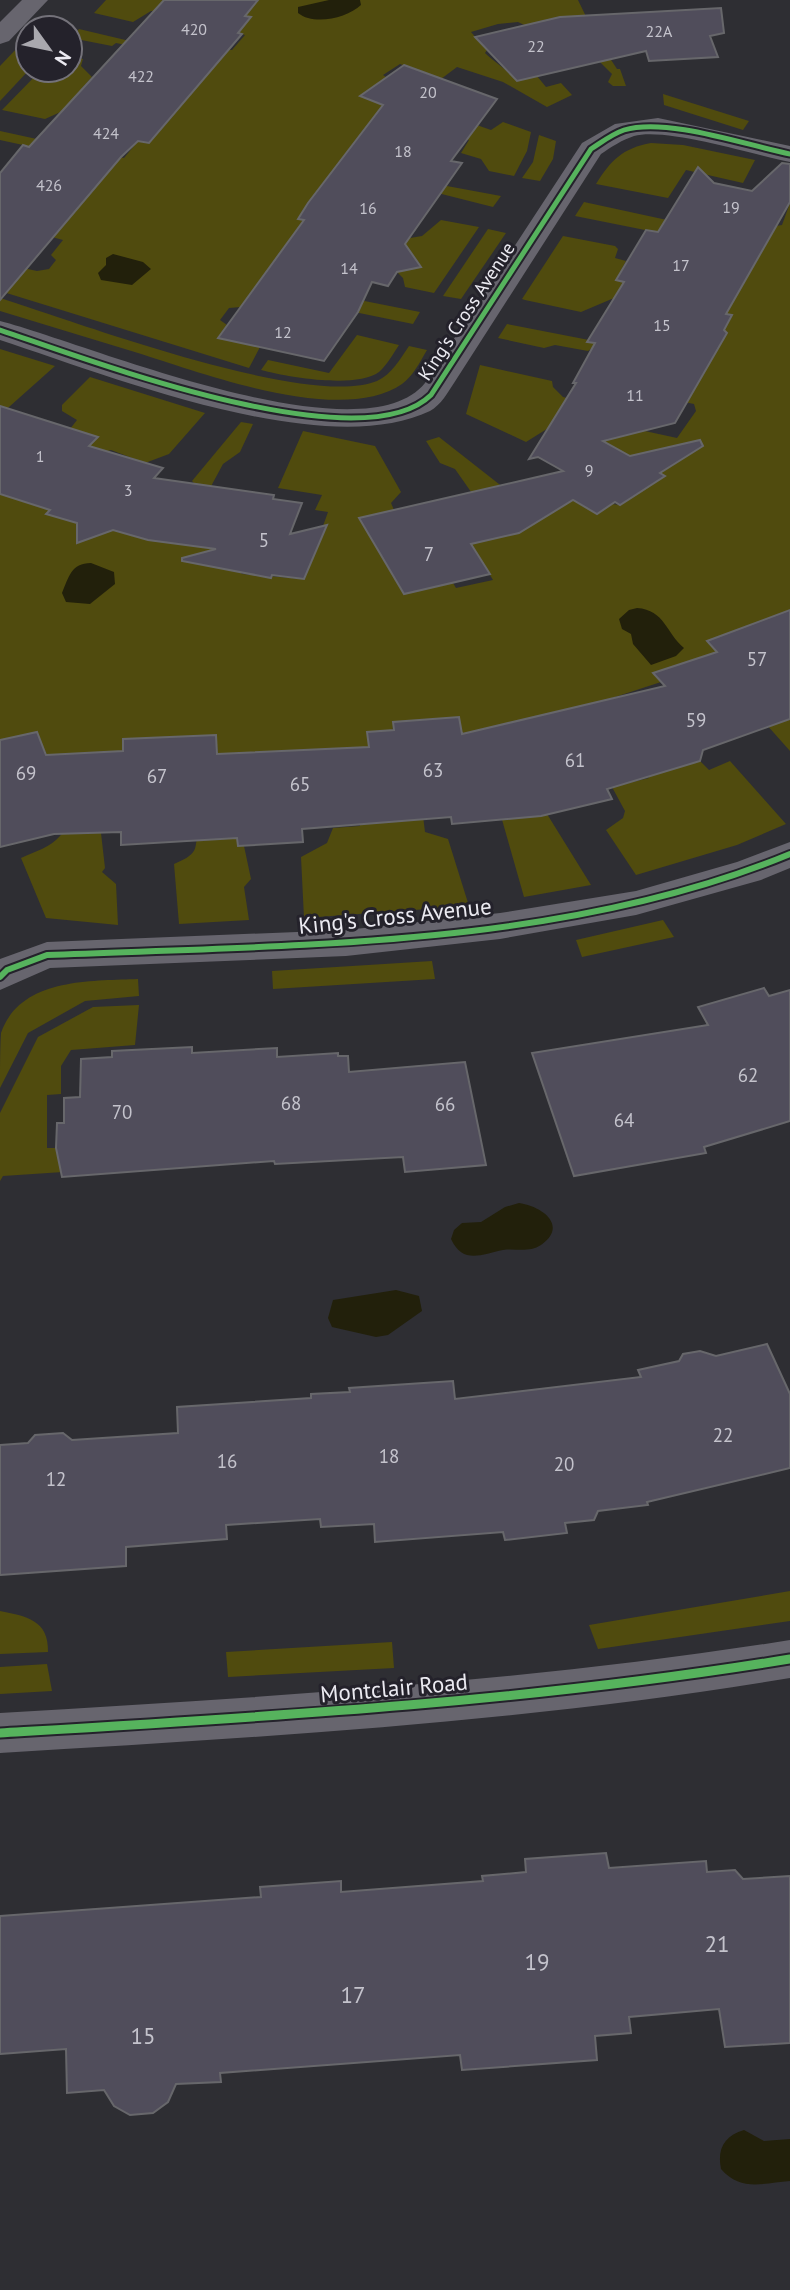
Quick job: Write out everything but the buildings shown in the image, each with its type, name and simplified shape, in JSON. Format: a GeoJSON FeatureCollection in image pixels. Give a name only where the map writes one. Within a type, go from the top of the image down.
{"type":"FeatureCollection","features":[{"type":"Feature","properties":{"kind":"street"},"geometry":{"type":"LineString","coordinates":[[0,36],[36,0]]}},
{"type":"Feature","properties":{"kind":"street","name":"King's Cross Avenue"},"geometry":{"type":"LineString","coordinates":[[0,330],[210,396],[256,407],[338,419],[396,414],[421,403],[438,386],[454,357],[590,149],[606,136],[634,127],[665,125],[790,154]]}},
{"type":"Feature","properties":{"kind":"street","name":"King's Cross Avenue"},"geometry":{"type":"LineString","coordinates":[[0,977],[7,970],[47,956],[346,943],[514,923],[636,903],[749,872],[790,854]]}},
{"type":"Feature","properties":{"kind":"street","name":"Montclair Road"},"geometry":{"type":"LineString","coordinates":[[0,1733],[372,1711],[607,1686],[790,1658]]}},
{"type":"Feature","properties":{"kind":"shaded area"},"geometry":{"type":"Polygon","coordinates":[[[106,0],[197,0],[249,10],[258,0],[578,0],[596,37],[617,69],[620,69],[626,86],[613,86],[608,82],[612,74],[598,60],[518,22],[498,24],[471,32],[487,50],[485,53],[511,75],[532,70],[546,87],[561,83],[572,95],[547,107],[503,82],[457,67],[441,79],[400,64],[383,75],[386,77],[361,96],[442,126],[454,117],[491,130],[503,122],[531,132],[527,151],[514,176],[489,171],[481,159],[461,153],[469,140],[442,134],[409,179],[501,196],[493,207],[402,184],[325,181],[310,204],[398,240],[422,236],[441,220],[479,227],[434,293],[405,287],[403,278],[397,272],[405,270],[414,257],[304,289],[420,312],[413,324],[252,291],[241,307],[229,308],[220,320],[227,325],[218,338],[260,347],[249,368],[0,291],[0,263],[37,271],[49,269],[56,260],[51,255],[63,240],[52,237],[83,191],[91,193],[105,176],[106,163],[0,140],[0,131],[124,158],[138,141],[149,143],[173,116],[75,98],[65,110],[45,119],[2,110],[27,84],[84,84],[84,69],[92,77],[82,88],[167,106],[192,58],[116,43],[112,46],[84,41],[84,30],[134,42],[232,50],[245,35],[238,33],[251,18],[151,11],[133,22],[94,13],[106,0]]]}},
{"type":"Feature","properties":{"kind":"shaded area"},"geometry":{"type":"Polygon","coordinates":[[[329,0],[360,0],[361,5],[348,14],[330,19],[313,19],[298,13],[298,7],[329,0]]]}},
{"type":"Feature","properties":{"kind":"shaded area"},"geometry":{"type":"Polygon","coordinates":[[[14,51],[16,84],[0,101],[0,66],[14,51]]]}},
{"type":"Feature","properties":{"kind":"shaded area"},"geometry":{"type":"Polygon","coordinates":[[[663,94],[749,121],[743,130],[664,105],[663,94]]]}},
{"type":"Feature","properties":{"kind":"shaded area"},"geometry":{"type":"Polygon","coordinates":[[[539,135],[556,141],[553,159],[540,181],[522,178],[533,162],[539,135]]]}},
{"type":"Feature","properties":{"kind":"shaded area"},"geometry":{"type":"Polygon","coordinates":[[[651,143],[683,145],[755,160],[743,183],[686,170],[668,198],[596,184],[619,156],[633,148],[651,143]]]}},
{"type":"Feature","properties":{"kind":"shaded area"},"geometry":{"type":"Polygon","coordinates":[[[584,202],[667,220],[776,226],[782,225],[790,203],[790,751],[719,671],[697,678],[683,663],[653,673],[661,682],[612,698],[667,764],[681,767],[700,761],[709,770],[730,761],[786,824],[737,845],[636,875],[606,830],[623,818],[625,811],[612,787],[649,778],[613,718],[589,704],[526,719],[547,814],[591,885],[524,897],[477,732],[462,733],[459,718],[393,722],[388,818],[393,822],[423,816],[425,832],[448,839],[469,906],[304,918],[301,857],[327,843],[333,828],[360,826],[352,748],[255,752],[236,807],[238,845],[244,846],[251,879],[244,887],[249,920],[179,924],[174,864],[193,853],[202,823],[219,800],[216,735],[123,739],[123,751],[97,832],[101,833],[105,868],[102,872],[116,884],[118,925],[46,918],[21,858],[42,849],[60,836],[65,826],[65,814],[59,785],[37,732],[0,740],[0,494],[60,475],[97,438],[70,429],[77,420],[62,411],[62,405],[90,377],[205,413],[169,454],[145,463],[111,450],[102,453],[47,514],[134,536],[147,522],[197,486],[192,481],[241,422],[253,424],[240,452],[223,464],[209,490],[204,547],[216,549],[242,574],[304,579],[328,512],[315,510],[322,495],[278,488],[303,431],[375,446],[401,492],[391,503],[397,517],[364,525],[404,594],[453,583],[456,588],[493,580],[471,544],[502,536],[455,469],[440,463],[426,441],[439,437],[504,488],[619,505],[664,476],[558,422],[526,442],[466,414],[480,365],[552,381],[553,387],[563,397],[579,401],[631,428],[677,438],[696,411],[694,404],[684,402],[707,359],[712,358],[727,333],[724,330],[732,316],[614,298],[581,312],[522,299],[563,236],[615,246],[618,249],[615,258],[626,261],[616,280],[711,300],[710,243],[575,216],[584,202]]]}},
{"type":"Feature","properties":{"kind":"shaded area"},"geometry":{"type":"Polygon","coordinates":[[[488,229],[506,233],[461,299],[443,296],[488,229]]]}},
{"type":"Feature","properties":{"kind":"shaded area"},"geometry":{"type":"Polygon","coordinates":[[[113,254],[143,262],[151,269],[132,285],[101,280],[98,273],[106,265],[106,258],[113,254]]]}},
{"type":"Feature","properties":{"kind":"shaded area"},"geometry":{"type":"Polygon","coordinates":[[[0,298],[191,359],[299,383],[344,386],[377,381],[391,370],[409,346],[427,350],[406,381],[376,396],[344,400],[309,398],[234,383],[0,311],[0,298]]]}},
{"type":"Feature","properties":{"kind":"shaded area"},"geometry":{"type":"Polygon","coordinates":[[[507,324],[598,344],[588,351],[555,345],[544,348],[498,338],[507,324]]]}},
{"type":"Feature","properties":{"kind":"shaded area"},"geometry":{"type":"Polygon","coordinates":[[[357,335],[399,345],[382,369],[368,377],[355,380],[321,380],[261,370],[268,360],[329,373],[357,335]]]}},
{"type":"Feature","properties":{"kind":"shaded area"},"geometry":{"type":"Polygon","coordinates":[[[0,349],[55,366],[0,415],[0,349]]]}},
{"type":"Feature","properties":{"kind":"shaded area"},"geometry":{"type":"Polygon","coordinates":[[[91,563],[114,572],[115,584],[90,604],[66,602],[62,593],[69,576],[79,565],[91,563]]]}},
{"type":"Feature","properties":{"kind":"shaded area"},"geometry":{"type":"Polygon","coordinates":[[[637,608],[654,613],[664,623],[684,648],[676,656],[651,665],[633,644],[631,634],[622,629],[619,619],[629,610],[637,608]]]}},
{"type":"Feature","properties":{"kind":"shaded area"},"geometry":{"type":"Polygon","coordinates":[[[663,920],[674,937],[582,957],[576,940],[663,920]]]}},
{"type":"Feature","properties":{"kind":"shaded area"},"geometry":{"type":"Polygon","coordinates":[[[432,961],[435,979],[273,989],[272,971],[432,961]]]}},
{"type":"Feature","properties":{"kind":"shaded area"},"geometry":{"type":"Polygon","coordinates":[[[138,979],[139,996],[85,1001],[28,1033],[0,1088],[1,1033],[10,1015],[24,1002],[40,992],[59,986],[79,982],[138,979]]]}},
{"type":"Feature","properties":{"kind":"shaded area"},"geometry":{"type":"Polygon","coordinates":[[[139,1005],[135,1045],[71,1050],[61,1066],[61,1094],[47,1095],[47,1148],[56,1148],[63,1172],[3,1176],[0,1181],[0,1113],[38,1037],[93,1007],[139,1005]]]}},
{"type":"Feature","properties":{"kind":"shaded area"},"geometry":{"type":"Polygon","coordinates":[[[519,1203],[536,1208],[549,1218],[552,1230],[549,1238],[541,1245],[532,1249],[503,1250],[474,1256],[461,1252],[451,1239],[454,1230],[462,1223],[481,1222],[505,1207],[519,1203]]]}},
{"type":"Feature","properties":{"kind":"shaded area"},"geometry":{"type":"Polygon","coordinates":[[[396,1290],[419,1296],[422,1311],[388,1335],[376,1337],[332,1327],[328,1318],[333,1300],[396,1290]]]}},
{"type":"Feature","properties":{"kind":"shaded area"},"geometry":{"type":"Polygon","coordinates":[[[790,1591],[790,1621],[598,1649],[589,1625],[790,1591]]]}},
{"type":"Feature","properties":{"kind":"shaded area"},"geometry":{"type":"Polygon","coordinates":[[[0,1611],[27,1618],[40,1626],[45,1633],[48,1652],[0,1654],[0,1611]]]}},
{"type":"Feature","properties":{"kind":"shaded area"},"geometry":{"type":"Polygon","coordinates":[[[392,1642],[394,1668],[228,1677],[226,1652],[392,1642]]]}},
{"type":"Feature","properties":{"kind":"shaded area"},"geometry":{"type":"Polygon","coordinates":[[[47,1664],[52,1691],[0,1694],[0,1667],[47,1664]]]}},
{"type":"Feature","properties":{"kind":"shaded area"},"geometry":{"type":"Polygon","coordinates":[[[744,2130],[764,2141],[790,2139],[790,2181],[745,2183],[736,2181],[721,2169],[721,2149],[731,2136],[744,2130]]]}},
{"type":"Feature","properties":{"kind":"cycle path"},"geometry":{"type":"LineString","coordinates":[[0,330],[213,397],[332,418],[382,416],[420,404],[431,395],[591,149],[608,137],[625,130],[658,126],[790,154]]}},
{"type":"Feature","properties":{"kind":"cycle path"},"geometry":{"type":"LineString","coordinates":[[0,977],[7,970],[47,955],[346,943],[500,926],[636,903],[749,871],[790,854]]}},
{"type":"Feature","properties":{"kind":"cycle path"},"geometry":{"type":"LineString","coordinates":[[0,1733],[297,1715],[495,1699],[692,1675],[790,1659]]}}]}
